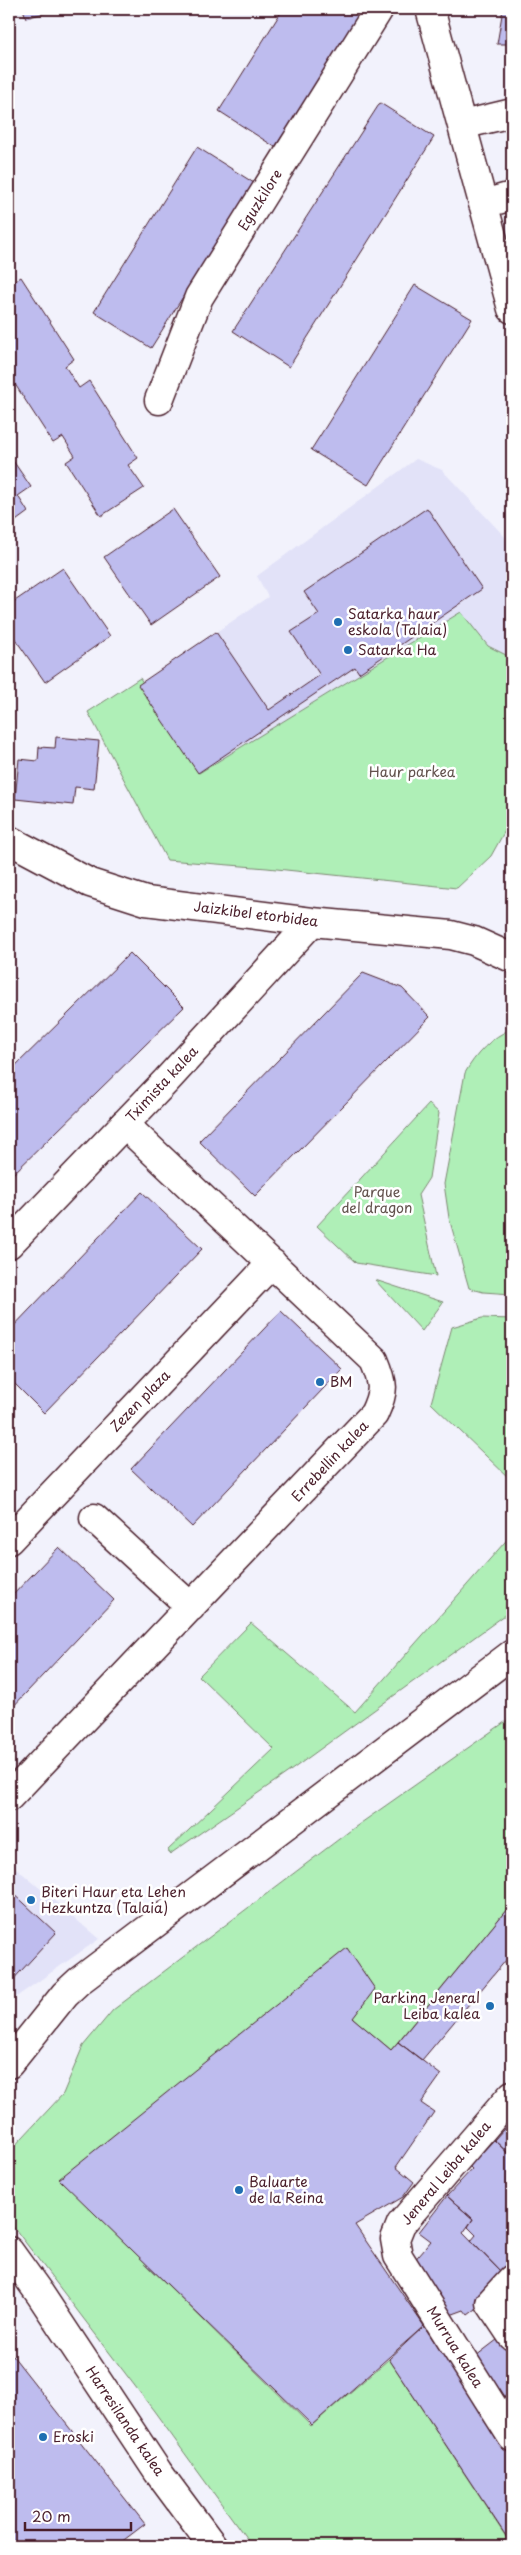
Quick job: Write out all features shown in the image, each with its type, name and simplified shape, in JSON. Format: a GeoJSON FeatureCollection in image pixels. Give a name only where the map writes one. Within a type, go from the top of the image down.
{"type":"FeatureCollection","features":[{"type":"Feature","properties":{"kind":"street","name":"Eguzkilore"},"geometry":{"type":"LineString","coordinates":[[159,400],[198,297],[379,9]]}},
{"type":"Feature","properties":{"kind":"street"},"geometry":{"type":"LineString","coordinates":[[430,9],[512,309]]}},
{"type":"Feature","properties":{"kind":"street"},"geometry":{"type":"LineString","coordinates":[[464,134],[512,113]]}},
{"type":"Feature","properties":{"kind":"street"},"geometry":{"type":"LineString","coordinates":[[483,204],[512,196]]}},
{"type":"Feature","properties":{"kind":"street","name":"Jaizkibel etorbidea"},"geometry":{"type":"LineString","coordinates":[[9,840],[90,883],[146,901],[312,922],[451,935],[474,941],[512,958]]}},
{"type":"Feature","properties":{"kind":"street","name":"Tximista kalea"},"geometry":{"type":"LineString","coordinates":[[9,1244],[124,1124],[312,922]]}},
{"type":"Feature","properties":{"kind":"street","name":"Errebellin kalea"},"geometry":{"type":"LineString","coordinates":[[9,1797],[374,1414],[380,1401],[383,1382],[374,1360],[124,1124]]}},
{"type":"Feature","properties":{"kind":"street","name":"Zezen plaza"},"geometry":{"type":"LineString","coordinates":[[9,1540],[272,1263]]}},
{"type":"Feature","properties":{"kind":"street"},"geometry":{"type":"LineString","coordinates":[[94,1518],[191,1606]]}},
{"type":"Feature","properties":{"kind":"street"},"geometry":{"type":"LineString","coordinates":[[9,2064],[65,1994],[79,1981],[512,1654]]}},
{"type":"Feature","properties":{"kind":"street","name":"Jeneral Leiba kalea"},"geometry":{"type":"LineString","coordinates":[[398,2256],[395,2240],[401,2224],[512,2095]]}},
{"type":"Feature","properties":{"kind":"street","name":"Harresilanda kalea"},"geometry":{"type":"LineString","coordinates":[[9,2251],[40,2294],[158,2472],[213,2546]]}},
{"type":"Feature","properties":{"kind":"street","name":"Murrua kalea"},"geometry":{"type":"LineString","coordinates":[[398,2256],[512,2437]]}},
{"type":"Feature","properties":{"kind":"street"},"geometry":{"type":"LineString","coordinates":[[512,2279],[490,2304],[512,2336]]}},
{"type":"Feature","properties":{"kind":"shaded area","name":"Satarka haur eskola (Talaia)"},"geometry":{"type":"Polygon","coordinates":[[[416,459],[442,470],[505,537],[512,552],[512,658],[488,646],[461,612],[358,680],[198,773],[138,685],[268,597],[257,576],[416,459]]]}},
{"type":"Feature","properties":{"kind":"shaded area","name":"Biteri Haur eta Lehen Hezkuntza (Talaia)"},"geometry":{"type":"Polygon","coordinates":[[[9,1862],[99,1939],[9,2002],[9,1862]]]}},
{"type":"Feature","properties":{"kind":"green space","name":"Haur parkea"},"geometry":{"type":"Polygon","coordinates":[[[461,612],[488,646],[512,658],[512,818],[491,856],[457,888],[267,868],[167,860],[88,712],[140,678],[199,773],[461,612]]]}},
{"type":"Feature","properties":{"kind":"green space"},"geometry":{"type":"Polygon","coordinates":[[[512,1029],[512,1294],[483,1292],[469,1288],[449,1218],[444,1184],[465,1073],[491,1041],[512,1029]]]}},
{"type":"Feature","properties":{"kind":"green space","name":"Parque del dragon"},"geometry":{"type":"Polygon","coordinates":[[[429,1104],[439,1113],[429,1178],[418,1195],[436,1276],[356,1263],[317,1226],[429,1104]]]}},
{"type":"Feature","properties":{"kind":"green space"},"geometry":{"type":"Polygon","coordinates":[[[375,1280],[443,1302],[422,1331],[375,1280]]]}},
{"type":"Feature","properties":{"kind":"green space"},"geometry":{"type":"Polygon","coordinates":[[[482,1318],[512,1319],[512,1481],[431,1403],[452,1327],[482,1318]]]}},
{"type":"Feature","properties":{"kind":"green space"},"geometry":{"type":"Polygon","coordinates":[[[512,1534],[512,1610],[290,1771],[170,1854],[168,1850],[274,1749],[199,1676],[251,1623],[355,1712],[512,1534]]]}},
{"type":"Feature","properties":{"kind":"green space"},"geometry":{"type":"Polygon","coordinates":[[[512,1717],[512,1903],[391,2050],[353,2018],[60,2179],[311,2426],[389,2359],[512,2546],[252,2546],[154,2411],[9,2221],[9,2152],[63,2094],[83,2046],[113,2010],[351,1830],[512,1717]]]}},
{"type":"Feature","properties":{"kind":"building"},"geometry":{"type":"Polygon","coordinates":[[[23,9],[59,9],[26,18],[23,9]]]}},
{"type":"Feature","properties":{"kind":"building"},"geometry":{"type":"Polygon","coordinates":[[[283,9],[367,9],[275,147],[219,111],[283,9]]]}},
{"type":"Feature","properties":{"kind":"building"},"geometry":{"type":"Polygon","coordinates":[[[503,9],[512,9],[512,44],[497,44],[503,9]]]}},
{"type":"Feature","properties":{"kind":"building"},"geometry":{"type":"Polygon","coordinates":[[[380,103],[434,137],[289,367],[233,331],[380,103]]]}},
{"type":"Feature","properties":{"kind":"building"},"geometry":{"type":"Polygon","coordinates":[[[197,147],[254,183],[151,348],[94,312],[197,147]]]}},
{"type":"Feature","properties":{"kind":"building"},"geometry":{"type":"Polygon","coordinates":[[[21,277],[74,359],[65,366],[79,388],[89,381],[138,458],[128,465],[144,488],[101,516],[66,462],[75,456],[63,437],[53,443],[9,375],[9,361],[11,359],[9,355],[9,285],[21,277]]]}},
{"type":"Feature","properties":{"kind":"building"},"geometry":{"type":"Polygon","coordinates":[[[415,285],[472,319],[368,485],[311,450],[415,285]]]}},
{"type":"Feature","properties":{"kind":"building"},"geometry":{"type":"Polygon","coordinates":[[[9,455],[31,487],[18,496],[28,512],[9,526],[9,455]]]}},
{"type":"Feature","properties":{"kind":"building","name":"Satarka Ha"},"geometry":{"type":"Polygon","coordinates":[[[427,508],[482,589],[359,673],[355,667],[198,773],[138,685],[216,632],[269,710],[320,675],[291,632],[319,614],[304,592],[427,508]]]}},
{"type":"Feature","properties":{"kind":"building"},"geometry":{"type":"Polygon","coordinates":[[[173,509],[220,577],[151,625],[104,557],[173,509]]]}},
{"type":"Feature","properties":{"kind":"building"},"geometry":{"type":"Polygon","coordinates":[[[63,568],[110,636],[45,682],[9,630],[9,605],[63,568]]]}},
{"type":"Feature","properties":{"kind":"building"},"geometry":{"type":"Polygon","coordinates":[[[56,737],[99,741],[94,789],[75,787],[73,805],[15,799],[19,759],[38,761],[39,747],[55,748],[56,737]]]}},
{"type":"Feature","properties":{"kind":"building"},"geometry":{"type":"Polygon","coordinates":[[[130,953],[184,1007],[9,1178],[9,1072],[130,953]]]}},
{"type":"Feature","properties":{"kind":"building"},"geometry":{"type":"Polygon","coordinates":[[[363,973],[402,988],[430,1017],[255,1196],[199,1141],[363,973]]]}},
{"type":"Feature","properties":{"kind":"building"},"geometry":{"type":"Polygon","coordinates":[[[142,1192],[202,1249],[44,1413],[9,1378],[9,1331],[142,1192]]]}},
{"type":"Feature","properties":{"kind":"building"},"geometry":{"type":"Polygon","coordinates":[[[281,1311],[342,1369],[192,1527],[131,1469],[281,1311]]]}},
{"type":"Feature","properties":{"kind":"building"},"geometry":{"type":"Polygon","coordinates":[[[59,1547],[114,1600],[9,1711],[9,1599],[59,1547]]]}},
{"type":"Feature","properties":{"kind":"building"},"geometry":{"type":"Polygon","coordinates":[[[9,1889],[56,1933],[9,1984],[9,1889]]]}},
{"type":"Feature","properties":{"kind":"building"},"geometry":{"type":"Polygon","coordinates":[[[512,1903],[512,1953],[422,2060],[398,2042],[512,1903]]]}},
{"type":"Feature","properties":{"kind":"building","name":"Baluarte de la Reina"},"geometry":{"type":"Polygon","coordinates":[[[347,1948],[375,1989],[353,2018],[391,2050],[398,2042],[441,2075],[421,2103],[434,2112],[396,2167],[414,2182],[403,2197],[355,2225],[424,2326],[312,2425],[59,2179],[347,1948]]]}},
{"type":"Feature","properties":{"kind":"building"},"geometry":{"type":"Polygon","coordinates":[[[512,2120],[512,2157],[494,2140],[512,2120]]]}},
{"type":"Feature","properties":{"kind":"building"},"geometry":{"type":"Polygon","coordinates":[[[494,2140],[512,2157],[512,2268],[502,2273],[471,2241],[476,2235],[468,2227],[473,2219],[447,2196],[472,2169],[469,2166],[494,2140]]]}},
{"type":"Feature","properties":{"kind":"building"},"geometry":{"type":"Polygon","coordinates":[[[447,2196],[473,2219],[463,2233],[502,2273],[488,2300],[468,2315],[464,2310],[445,2317],[413,2262],[431,2241],[419,2232],[447,2196]]]}},
{"type":"Feature","properties":{"kind":"building"},"geometry":{"type":"Polygon","coordinates":[[[424,2326],[512,2459],[512,2545],[389,2359],[424,2326]]]}},
{"type":"Feature","properties":{"kind":"building"},"geometry":{"type":"Polygon","coordinates":[[[506,2333],[512,2342],[512,2412],[472,2359],[506,2333]]]}},
{"type":"Feature","properties":{"kind":"building","name":"Eroski"},"geometry":{"type":"Polygon","coordinates":[[[9,2351],[145,2524],[116,2546],[9,2546],[9,2351]]]}},
{"type":"Feature","properties":{"kind":"place","name":"Satarka haur eskola (Talaia)"},"geometry":{"type":"Point","coordinates":[338,622]}},
{"type":"Feature","properties":{"kind":"place","name":"Satarka Ha"},"geometry":{"type":"Point","coordinates":[348,650]}},
{"type":"Feature","properties":{"kind":"place","name":"BM"},"geometry":{"type":"Point","coordinates":[320,1382]}},
{"type":"Feature","properties":{"kind":"place","name":"Biteri Haur eta Lehen Hezkuntza (Talaia)"},"geometry":{"type":"Point","coordinates":[31,1900]}},
{"type":"Feature","properties":{"kind":"place","name":"Parking Jeneral Leiba kalea"},"geometry":{"type":"Point","coordinates":[490,2006]}},
{"type":"Feature","properties":{"kind":"place","name":"Baluarte de la Reina"},"geometry":{"type":"Point","coordinates":[239,2190]}},
{"type":"Feature","properties":{"kind":"place","name":"Eroski"},"geometry":{"type":"Point","coordinates":[43,2437]}}]}
